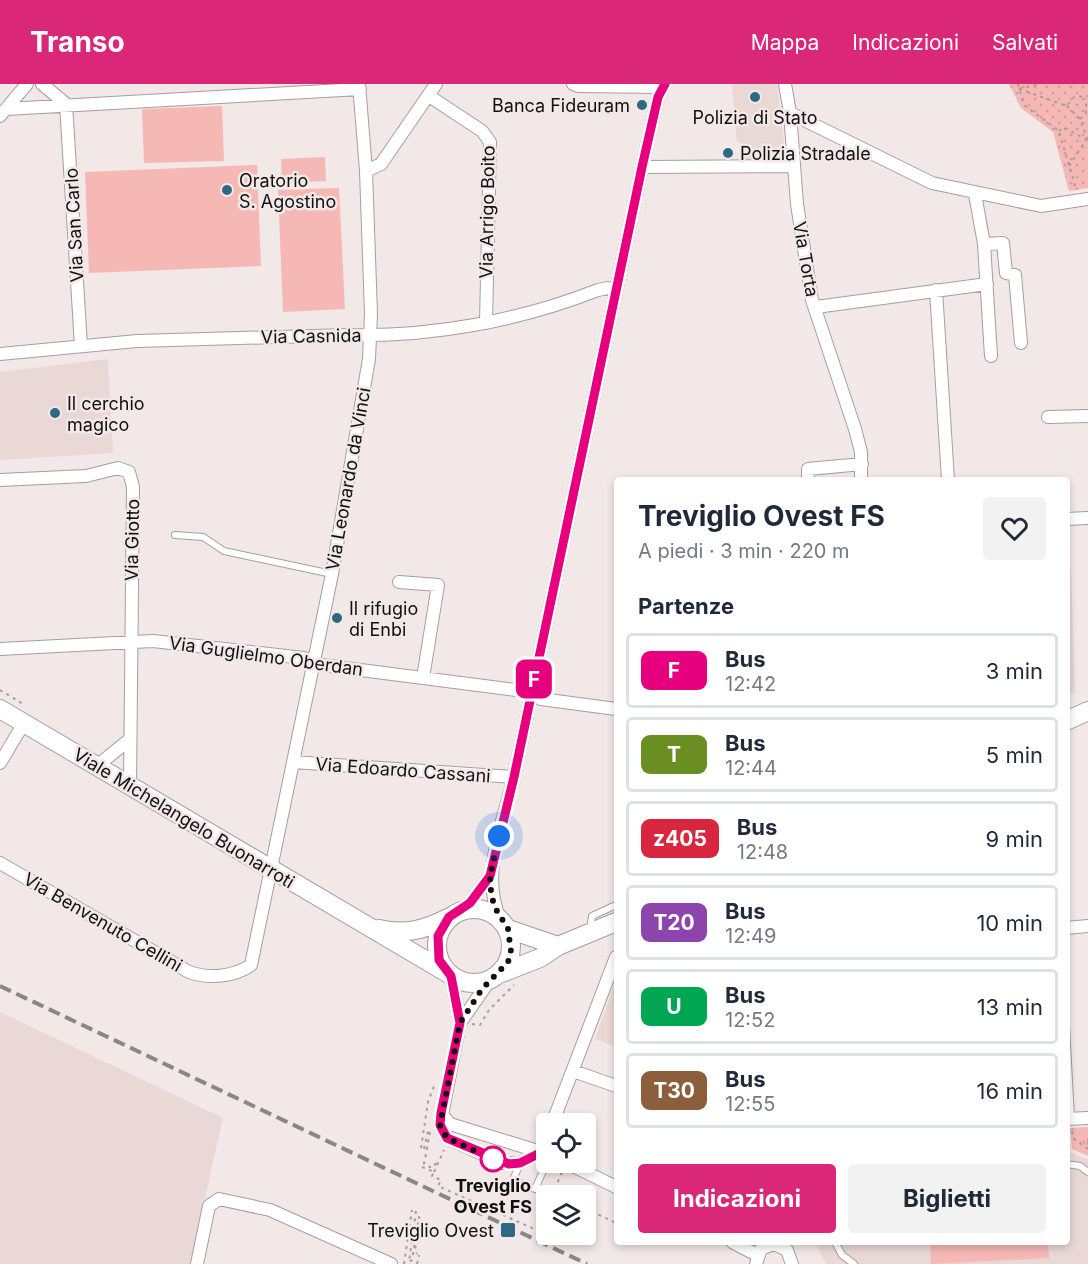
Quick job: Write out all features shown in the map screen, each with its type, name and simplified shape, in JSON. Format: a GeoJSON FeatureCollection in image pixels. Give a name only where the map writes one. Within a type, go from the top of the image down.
{"type":"FeatureCollection","features":[{"type":"Feature","properties":{"kind":"main road","name":"Viale Michelangelo Buonarroti"},"geometry":{"type":"LineString","coordinates":[[0,709],[450,975]]}},
{"type":"Feature","properties":{"kind":"main road"},"geometry":{"type":"LineString","coordinates":[[1070,719],[1088,711]]}},
{"type":"Feature","properties":{"kind":"main road"},"geometry":{"type":"LineString","coordinates":[[558,946],[504,924],[481,909],[453,915],[438,936],[436,948],[439,960],[450,975],[471,984],[495,977],[540,958],[558,946],[614,923]]}},
{"type":"Feature","properties":{"kind":"main road","name":"Viale Michelangelo Buonarroti"},"geometry":{"type":"LineString","coordinates":[[369,927],[408,932],[426,929],[453,915]]}},
{"type":"Feature","properties":{"kind":"main road"},"geometry":{"type":"LineString","coordinates":[[495,977],[511,952],[504,924]]}},
{"type":"Feature","properties":{"kind":"street"},"geometry":{"type":"LineString","coordinates":[[3,112],[27,84]]}},
{"type":"Feature","properties":{"kind":"street"},"geometry":{"type":"LineString","coordinates":[[42,84],[66,104]]}},
{"type":"Feature","properties":{"kind":"street"},"geometry":{"type":"LineString","coordinates":[[366,171],[381,164],[436,84]]}},
{"type":"Feature","properties":{"kind":"street"},"geometry":{"type":"LineString","coordinates":[[504,924],[494,906],[490,876],[514,777],[642,167],[664,86],[578,86],[573,84]]}},
{"type":"Feature","properties":{"kind":"street","name":"Via Torta"},"geometry":{"type":"LineString","coordinates":[[785,84],[812,300],[855,429],[862,464],[861,477]]}},
{"type":"Feature","properties":{"kind":"street"},"geometry":{"type":"LineString","coordinates":[[3,112],[66,104],[360,86]]}},
{"type":"Feature","properties":{"kind":"street","name":"Via Leonardo da Vinci"},"geometry":{"type":"LineString","coordinates":[[270,868],[332,574],[369,359],[371,335],[366,171],[360,86]]}},
{"type":"Feature","properties":{"kind":"street","name":"Via Arrigo Boito"},"geometry":{"type":"LineString","coordinates":[[429,96],[482,131],[490,142],[486,323]]}},
{"type":"Feature","properties":{"kind":"street","name":"Via San Carlo"},"geometry":{"type":"LineString","coordinates":[[66,104],[81,346]]}},
{"type":"Feature","properties":{"kind":"street"},"geometry":{"type":"LineString","coordinates":[[790,113],[932,183],[975,194],[1041,206],[1084,200]]}},
{"type":"Feature","properties":{"kind":"street"},"geometry":{"type":"LineString","coordinates":[[642,167],[794,165]]}},
{"type":"Feature","properties":{"kind":"street"},"geometry":{"type":"LineString","coordinates":[[975,194],[984,244],[991,356]]}},
{"type":"Feature","properties":{"kind":"street"},"geometry":{"type":"LineString","coordinates":[[984,244],[1003,243],[1006,273],[1015,275],[1021,343]]}},
{"type":"Feature","properties":{"kind":"street"},"geometry":{"type":"LineString","coordinates":[[816,307],[987,284]]}},
{"type":"Feature","properties":{"kind":"street","name":"Via Casnida"},"geometry":{"type":"LineString","coordinates":[[0,354],[148,341],[381,336],[486,323],[569,301],[597,290],[608,288],[616,290]]}},
{"type":"Feature","properties":{"kind":"street"},"geometry":{"type":"LineString","coordinates":[[936,290],[948,477]]}},
{"type":"Feature","properties":{"kind":"street"},"geometry":{"type":"LineString","coordinates":[[0,348],[0,354]]}},
{"type":"Feature","properties":{"kind":"street"},"geometry":{"type":"LineString","coordinates":[[1048,417],[1088,416]]}},
{"type":"Feature","properties":{"kind":"street"},"geometry":{"type":"LineString","coordinates":[[808,477],[808,469],[862,464]]}},
{"type":"Feature","properties":{"kind":"street","name":"Via Giotto"},"geometry":{"type":"LineString","coordinates":[[0,480],[86,476],[118,468],[129,472],[132,478],[130,786]]}},
{"type":"Feature","properties":{"kind":"street"},"geometry":{"type":"LineString","coordinates":[[1070,519],[1088,518]]}},
{"type":"Feature","properties":{"kind":"street"},"geometry":{"type":"LineString","coordinates":[[399,582],[438,585],[423,678]]}},
{"type":"Feature","properties":{"kind":"street","name":"Via Guglielmo Oberdan"},"geometry":{"type":"LineString","coordinates":[[0,649],[153,641],[531,692],[541,699],[614,709]]}},
{"type":"Feature","properties":{"kind":"street"},"geometry":{"type":"LineString","coordinates":[[0,763],[24,723]]}},
{"type":"Feature","properties":{"kind":"street"},"geometry":{"type":"LineString","coordinates":[[97,766],[129,740]]}},
{"type":"Feature","properties":{"kind":"street","name":"Via Edoardo Cassani"},"geometry":{"type":"LineString","coordinates":[[293,762],[514,777]]}},
{"type":"Feature","properties":{"kind":"street","name":"Via Benvenuto Cellini"},"geometry":{"type":"LineString","coordinates":[[0,863],[189,972],[212,976],[243,970],[250,965],[270,868]]}},
{"type":"Feature","properties":{"kind":"street"},"geometry":{"type":"LineString","coordinates":[[453,915],[470,903],[490,876]]}},
{"type":"Feature","properties":{"kind":"street"},"geometry":{"type":"LineString","coordinates":[[1070,928],[1088,926]]}},
{"type":"Feature","properties":{"kind":"street"},"geometry":{"type":"LineString","coordinates":[[556,1113],[614,962]]}},
{"type":"Feature","properties":{"kind":"street"},"geometry":{"type":"LineString","coordinates":[[450,975],[460,1023]]}},
{"type":"Feature","properties":{"kind":"street"},"geometry":{"type":"LineString","coordinates":[[495,977],[460,1023],[436,1112],[447,1138],[515,1163],[536,1158]]}},
{"type":"Feature","properties":{"kind":"street"},"geometry":{"type":"LineString","coordinates":[[573,1071],[614,1085]]}},
{"type":"Feature","properties":{"kind":"street"},"geometry":{"type":"LineString","coordinates":[[436,1112],[450,1124],[536,1153]]}},
{"type":"Feature","properties":{"kind":"street"},"geometry":{"type":"LineString","coordinates":[[1070,1119],[1088,1118]]}},
{"type":"Feature","properties":{"kind":"street"},"geometry":{"type":"LineString","coordinates":[[515,1146],[515,1163]]}},
{"type":"Feature","properties":{"kind":"street"},"geometry":{"type":"LineString","coordinates":[[581,1173],[614,1186]]}},
{"type":"Feature","properties":{"kind":"street"},"geometry":{"type":"LineString","coordinates":[[197,1264],[210,1206],[213,1201],[219,1199],[270,1210],[391,1264]]}},
{"type":"Feature","properties":{"kind":"street"},"geometry":{"type":"LineString","coordinates":[[736,1245],[756,1259],[767,1245]]}},
{"type":"Feature","properties":{"kind":"street"},"geometry":{"type":"LineString","coordinates":[[782,1245],[789,1252],[792,1264]]}},
{"type":"Feature","properties":{"kind":"lane"},"geometry":{"type":"LineString","coordinates":[[175,535],[203,537],[224,550],[332,574]]}},
{"type":"Feature","properties":{"kind":"lane"},"geometry":{"type":"LineString","coordinates":[[591,934],[592,916],[614,906]]}},
{"type":"Feature","properties":{"kind":"lane"},"geometry":{"type":"LineString","coordinates":[[515,1163],[513,1180],[535,1189],[540,1173]]}},
{"type":"Feature","properties":{"kind":"lane"},"geometry":{"type":"LineString","coordinates":[[1070,1165],[1080,1166],[1088,1172]]}},
{"type":"Feature","properties":{"kind":"lane"},"geometry":{"type":"LineString","coordinates":[[836,1245],[842,1256],[854,1264]]}},
{"type":"Feature","properties":{"kind":"path"},"geometry":{"type":"LineString","coordinates":[[1018,84],[1024,105],[1059,131],[1069,166],[1084,200]]}},
{"type":"Feature","properties":{"kind":"path"},"geometry":{"type":"LineString","coordinates":[[1019,89],[1039,84]]}},
{"type":"Feature","properties":{"kind":"path"},"geometry":{"type":"LineString","coordinates":[[1019,89],[1067,106],[1080,119],[1087,141]]}},
{"type":"Feature","properties":{"kind":"path"},"geometry":{"type":"LineString","coordinates":[[1067,106],[1074,97],[1087,97],[1086,113],[1080,119]]}},
{"type":"Feature","properties":{"kind":"path"},"geometry":{"type":"LineString","coordinates":[[1059,131],[1064,127],[1087,141]]}},
{"type":"Feature","properties":{"kind":"path"},"geometry":{"type":"LineString","coordinates":[[1069,166],[1087,141]]}},
{"type":"Feature","properties":{"kind":"path"},"geometry":{"type":"LineString","coordinates":[[460,1023],[480,1025],[502,996],[522,980]]}},
{"type":"Feature","properties":{"kind":"path"},"geometry":{"type":"LineString","coordinates":[[428,1102],[422,1148],[436,1112]]}},
{"type":"Feature","properties":{"kind":"path"},"geometry":{"type":"LineString","coordinates":[[436,1112],[424,1164],[432,1167],[438,1161],[432,1176],[441,1180],[438,1186],[536,1230]]}},
{"type":"Feature","properties":{"kind":"path"},"geometry":{"type":"LineString","coordinates":[[1070,1123],[1074,1138],[1088,1149]]}},
{"type":"Feature","properties":{"kind":"path"},"geometry":{"type":"LineString","coordinates":[[422,1167],[434,1172]]}},
{"type":"Feature","properties":{"kind":"path"},"geometry":{"type":"LineString","coordinates":[[404,1264],[414,1210],[409,1262],[412,1260],[419,1217],[417,1264]]}},
{"type":"Feature","properties":{"kind":"path"},"geometry":{"type":"LineString","coordinates":[[596,1213],[614,1222]]}},
{"type":"Feature","properties":{"kind":"path"},"geometry":{"type":"LineString","coordinates":[[425,1232],[429,1219]]}},
{"type":"Feature","properties":{"kind":"shaded area"},"geometry":{"type":"Polygon","coordinates":[[[732,84],[777,84],[786,160],[746,162],[746,150],[741,148],[740,142],[737,142],[732,84]]]}},
{"type":"Feature","properties":{"kind":"shaded area","name":"Il cerchio magico"},"geometry":{"type":"Polygon","coordinates":[[[108,359],[113,453],[0,460],[0,372],[108,359]]]}},
{"type":"Feature","properties":{"kind":"shaded area"},"geometry":{"type":"Polygon","coordinates":[[[1070,566],[1071,566],[1075,692],[1070,694],[1070,566]]]}},
{"type":"Feature","properties":{"kind":"shaded area"},"geometry":{"type":"Polygon","coordinates":[[[614,986],[614,1046],[595,1039],[614,986]]]}},
{"type":"Feature","properties":{"kind":"shaded area"},"geometry":{"type":"Polygon","coordinates":[[[0,1012],[223,1118],[190,1264],[0,1264],[0,1012]]]}},
{"type":"Feature","properties":{"kind":"shaded area"},"geometry":{"type":"Polygon","coordinates":[[[1070,1153],[1088,1159],[1088,1264],[827,1264],[816,1245],[1070,1245],[1070,1153]]]}},
{"type":"Feature","properties":{"kind":"green space"},"geometry":{"type":"Polygon","coordinates":[[[1009,84],[1088,84],[1088,188],[1069,191],[1053,132],[1021,108],[1009,84]]]}},
{"type":"Feature","properties":{"kind":"green space"},"geometry":{"type":"Polygon","coordinates":[[[222,106],[224,161],[144,163],[142,109],[222,106]]]}},
{"type":"Feature","properties":{"kind":"green space"},"geometry":{"type":"Polygon","coordinates":[[[325,157],[326,181],[282,183],[281,159],[325,157]]]}},
{"type":"Feature","properties":{"kind":"green space"},"geometry":{"type":"Polygon","coordinates":[[[257,165],[261,266],[89,273],[85,172],[257,165]]]}},
{"type":"Feature","properties":{"kind":"green space"},"geometry":{"type":"Polygon","coordinates":[[[339,188],[345,309],[283,312],[278,190],[339,188]]]}},
{"type":"Feature","properties":{"kind":"green space"},"geometry":{"type":"Polygon","coordinates":[[[1088,1127],[1088,1156],[1072,1149],[1070,1128],[1088,1127]]]}},
{"type":"Feature","properties":{"kind":"green space"},"geometry":{"type":"Polygon","coordinates":[[[930,1245],[1048,1245],[1049,1258],[931,1264],[930,1245]]]}},
{"type":"Feature","properties":{"kind":"railway"},"geometry":{"type":"LineString","coordinates":[[0,986],[587,1264]]}},
{"type":"Feature","properties":{"kind":"bus line","name":"F"},"geometry":{"type":"LineString","coordinates":[[536,1155],[520,1163],[502,1163],[447,1138],[440,1125],[460,1023],[458,1002],[451,976],[439,960],[436,948],[442,926],[449,917],[470,903],[490,876],[514,777],[642,167],[658,97],[665,84]]}},
{"type":"Feature","properties":{"kind":"place","name":"Polizia di Stato"},"geometry":{"type":"Point","coordinates":[755,97]}},
{"type":"Feature","properties":{"kind":"place","name":"Banca Fideuram"},"geometry":{"type":"Point","coordinates":[642,105]}},
{"type":"Feature","properties":{"kind":"place","name":"Polizia Stradale"},"geometry":{"type":"Point","coordinates":[728,153]}},
{"type":"Feature","properties":{"kind":"place","name":"Oratorio S. Agostino"},"geometry":{"type":"Point","coordinates":[227,190]}},
{"type":"Feature","properties":{"kind":"place","name":"Il cerchio magico"},"geometry":{"type":"Point","coordinates":[55,413]}},
{"type":"Feature","properties":{"kind":"place","name":"Il rifugio di Enbi"},"geometry":{"type":"Point","coordinates":[337,618]}},
{"type":"Feature","properties":{"kind":"place","name":"Treviglio Ovest FS"},"geometry":{"type":"Point","coordinates":[493,1159]}},
{"type":"Feature","properties":{"kind":"place","name":"Treviglio Ovest"},"geometry":{"type":"Point","coordinates":[508,1230]}},
{"type":"Feature","properties":{"kind":"route"},"geometry":{"type":"LineString","coordinates":[[493,1159],[447,1138],[440,1125],[460,1023],[482,989],[499,974],[508,962],[511,952],[508,929],[494,906],[491,891],[490,876],[499,836]]}}]}
